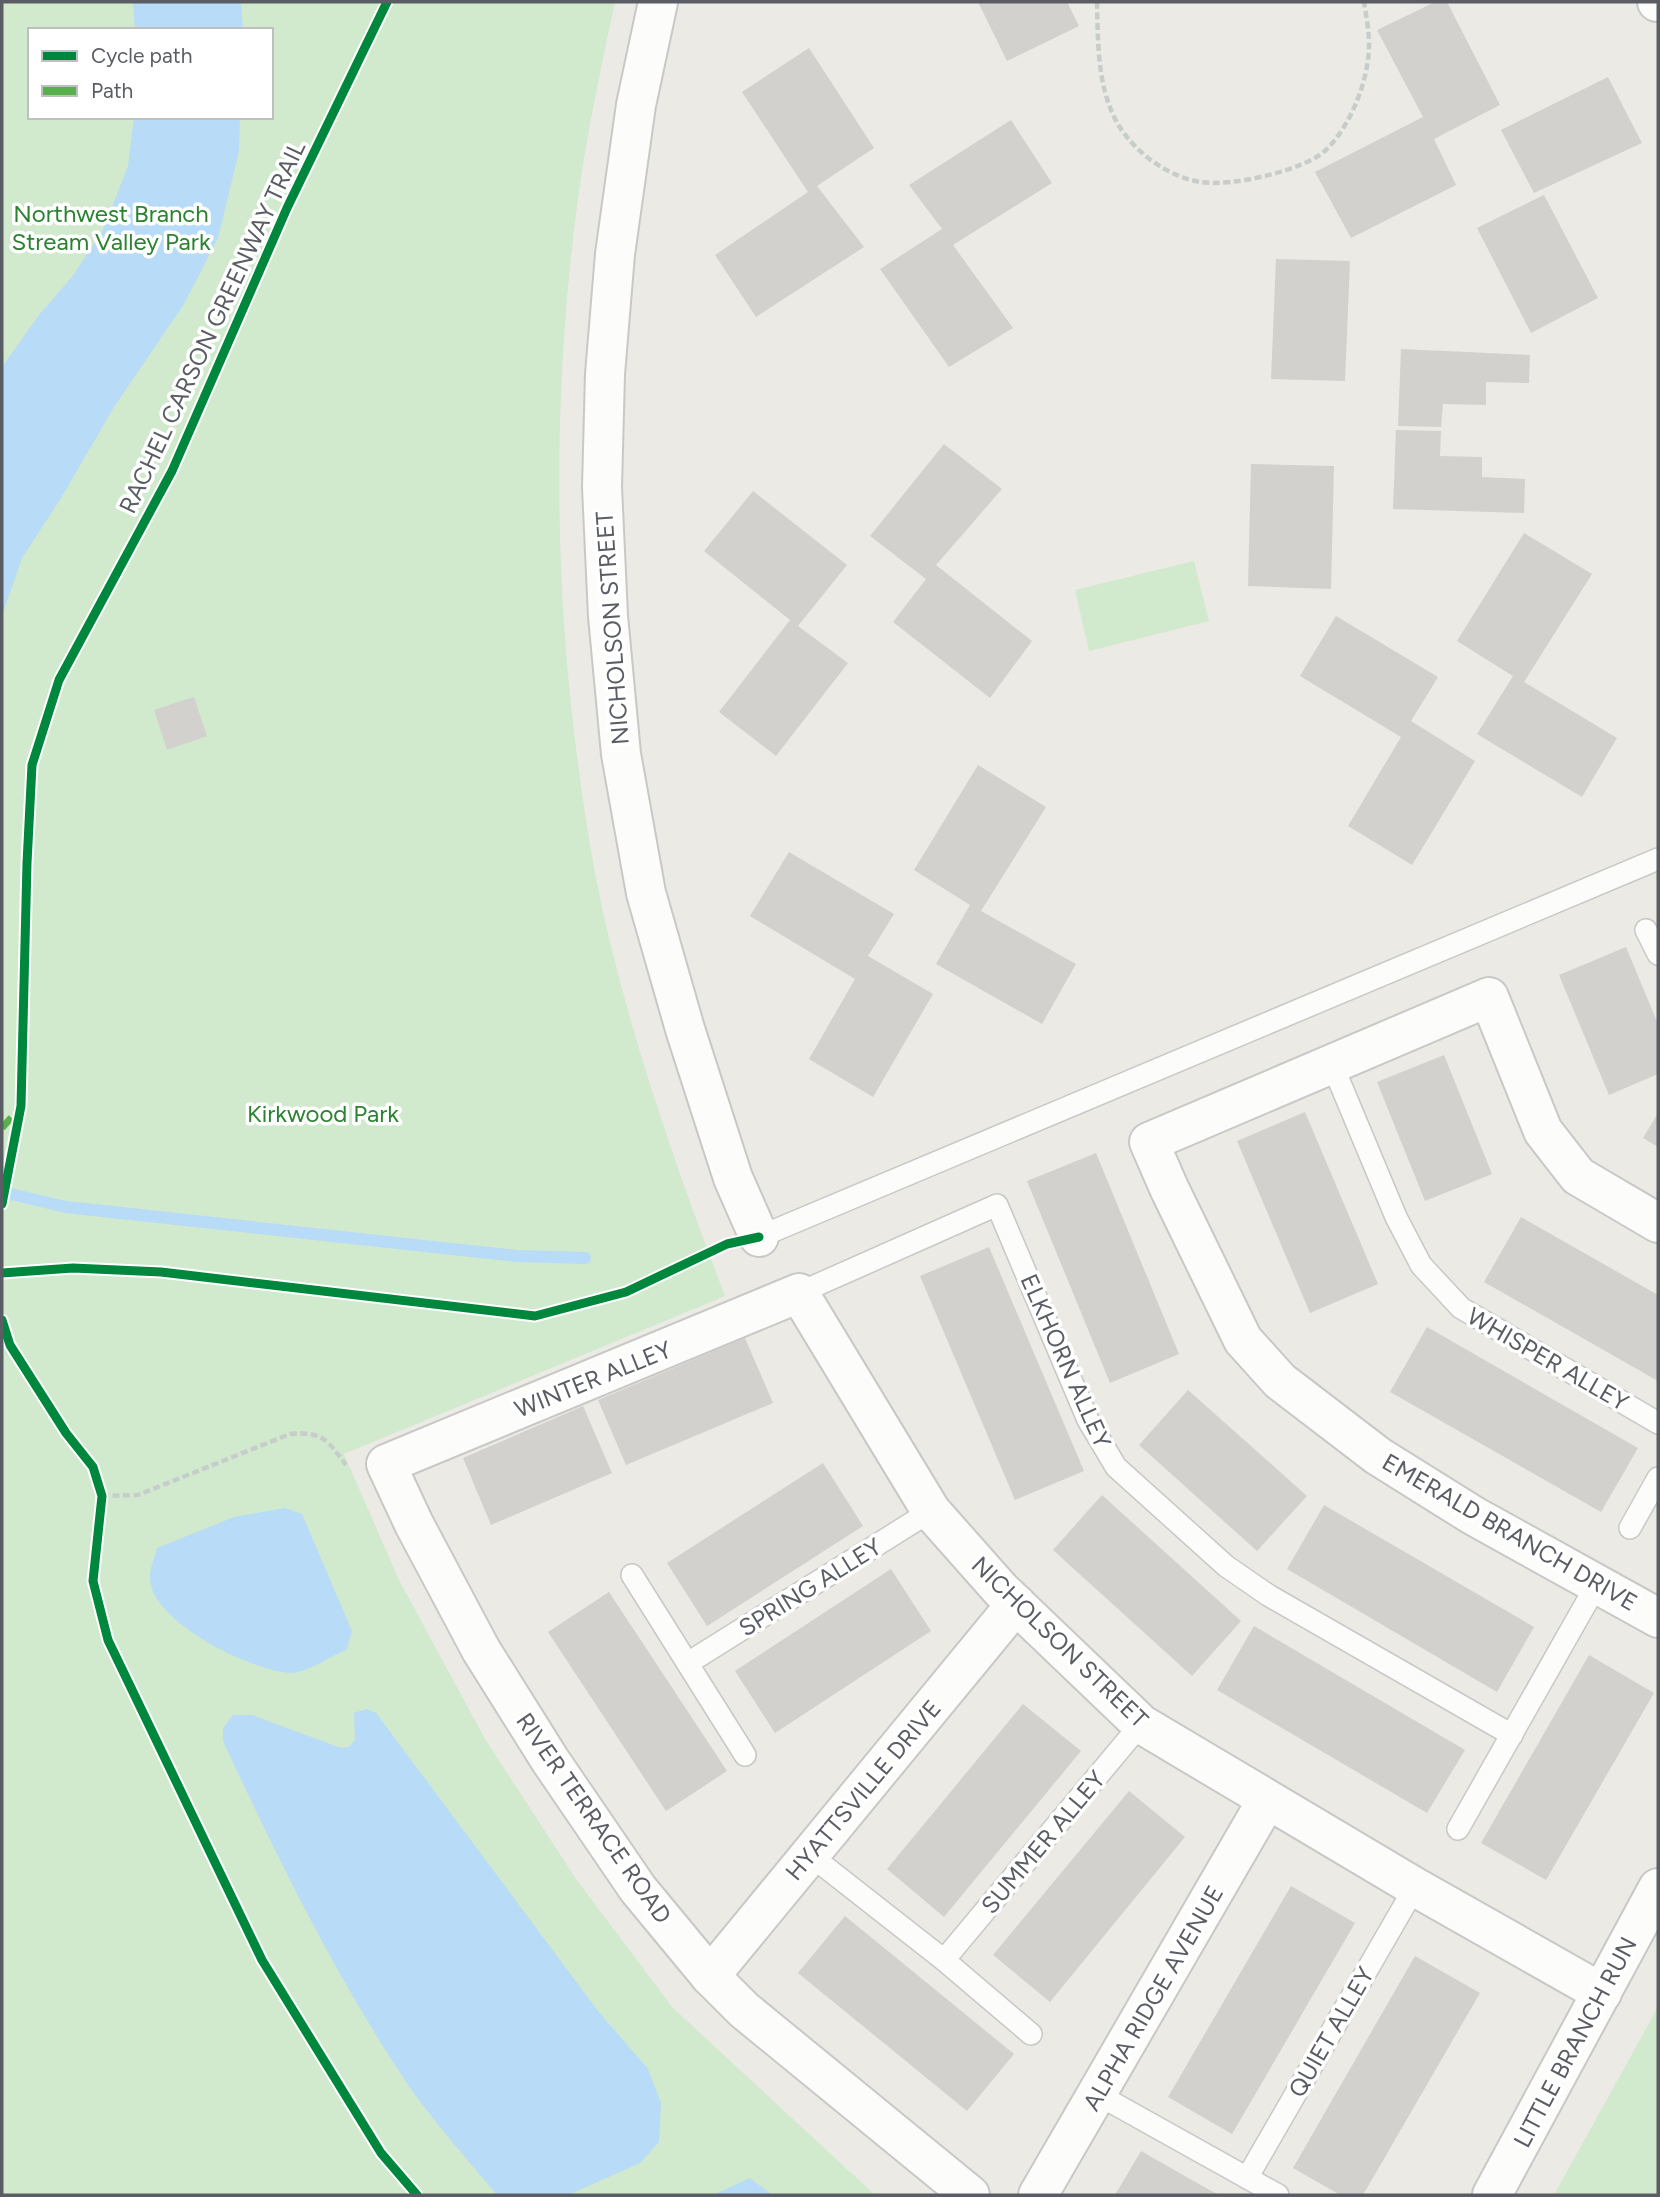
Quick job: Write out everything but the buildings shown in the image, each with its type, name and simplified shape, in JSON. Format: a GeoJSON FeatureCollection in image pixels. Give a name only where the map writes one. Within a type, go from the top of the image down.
{"type":"FeatureCollection","features":[{"type":"Feature","properties":{"kind":"street","name":"NICHOLSON STREET"},"geometry":{"type":"LineString","coordinates":[[658,2],[636,105],[615,254],[605,374],[602,487],[608,616],[621,754],[646,893],[685,1029],[733,1178],[759,1237]]}},
{"type":"Feature","properties":{"kind":"street"},"geometry":{"type":"LineString","coordinates":[[1332,1064],[1489,997],[1543,1131],[1577,1177],[1658,1223]]}},
{"type":"Feature","properties":{"kind":"street","name":"EMERALD BRANCH DRIVE"},"geometry":{"type":"LineString","coordinates":[[1332,1064],[1149,1142],[1243,1340],[1280,1381],[1378,1456],[1474,1516],[1658,1618]]}},
{"type":"Feature","properties":{"kind":"street","name":"NICHOLSON STREET"},"geometry":{"type":"LineString","coordinates":[[799,1293],[931,1511],[1016,1605],[1141,1724],[1415,1887],[1602,1993]]}},
{"type":"Feature","properties":{"kind":"street","name":"WINTER ALLEY"},"geometry":{"type":"LineString","coordinates":[[386,1464],[799,1293]]}},
{"type":"Feature","properties":{"kind":"street","name":"RIVER TERRACE ROAD"},"geometry":{"type":"LineString","coordinates":[[386,1464],[414,1524],[481,1650],[543,1749],[638,1889],[710,1976],[744,2010],[970,2195]]}},
{"type":"Feature","properties":{"kind":"street","name":"HYATTSVILLE DRIVE"},"geometry":{"type":"LineString","coordinates":[[710,1976],[1016,1605]]}},
{"type":"Feature","properties":{"kind":"street","name":"ALPHA RIDGE AVENUE"},"geometry":{"type":"LineString","coordinates":[[1038,2195],[1267,1800]]}},
{"type":"Feature","properties":{"kind":"street","name":"LITTLE BRANCH RUN"},"geometry":{"type":"LineString","coordinates":[[1492,2195],[1658,1888]]}},
{"type":"Feature","properties":{"kind":"lane"},"geometry":{"type":"LineString","coordinates":[[759,1237],[1658,859]]}},
{"type":"Feature","properties":{"kind":"lane"},"geometry":{"type":"LineString","coordinates":[[1646,930],[1658,954]]}},
{"type":"Feature","properties":{"kind":"lane","name":"WHISPER ALLEY"},"geometry":{"type":"LineString","coordinates":[[1332,1064],[1396,1217],[1420,1265],[1461,1308],[1658,1423]]}},
{"type":"Feature","properties":{"kind":"lane","name":"ELKHORN ALLEY"},"geometry":{"type":"LineString","coordinates":[[799,1293],[997,1205],[1088,1420],[1115,1467],[1226,1566],[1268,1595],[1512,1735]]}},
{"type":"Feature","properties":{"kind":"lane"},"geometry":{"type":"LineString","coordinates":[[1630,1528],[1658,1478]]}},
{"type":"Feature","properties":{"kind":"lane","name":"SPRING ALLEY"},"geometry":{"type":"LineString","coordinates":[[688,1663],[931,1511]]}},
{"type":"Feature","properties":{"kind":"lane"},"geometry":{"type":"LineString","coordinates":[[632,1575],[745,1755]]}},
{"type":"Feature","properties":{"kind":"lane"},"geometry":{"type":"LineString","coordinates":[[1458,1829],[1597,1584]]}},
{"type":"Feature","properties":{"kind":"lane","name":"SUMMER ALLEY"},"geometry":{"type":"LineString","coordinates":[[944,1960],[1141,1724]]}},
{"type":"Feature","properties":{"kind":"lane"},"geometry":{"type":"LineString","coordinates":[[810,1855],[944,1960],[1031,2034]]}},
{"type":"Feature","properties":{"kind":"lane","name":"QUIET ALLEY"},"geometry":{"type":"LineString","coordinates":[[1247,2178],[1415,1887]]}},
{"type":"Feature","properties":{"kind":"lane"},"geometry":{"type":"LineString","coordinates":[[1097,2094],[1278,2195]]}},
{"type":"Feature","properties":{"kind":"path"},"geometry":{"type":"LineString","coordinates":[[1097,2],[1101,73],[1107,102],[1119,126],[1138,150],[1153,162],[1200,182],[1278,174],[1316,158],[1327,149],[1339,134],[1356,102],[1366,69],[1369,43],[1364,2]]}},
{"type":"Feature","properties":{"kind":"path"},"geometry":{"type":"LineString","coordinates":[[101,1509],[101,1491],[138,1495],[290,1434],[310,1432],[327,1439],[346,1465]]}},
{"type":"Feature","properties":{"kind":"green space","name":"Kirkwood Park"},"geometry":{"type":"Polygon","coordinates":[[[2,2],[615,2],[582,171],[566,313],[559,455],[562,598],[568,669],[587,824],[615,962],[665,1130],[725,1296],[344,1454],[399,1580],[485,1739],[576,1879],[673,2008],[875,2195],[2,2195],[2,2]]]}},
{"type":"Feature","properties":{"kind":"green space"},"geometry":{"type":"Polygon","coordinates":[[[1194,561],[1209,621],[1089,651],[1075,590],[1194,561]]]}},
{"type":"Feature","properties":{"kind":"green space"},"geometry":{"type":"Polygon","coordinates":[[[1658,2007],[1658,2195],[1554,2195],[1658,2007]]]}},
{"type":"Feature","properties":{"kind":"water"},"geometry":{"type":"Polygon","coordinates":[[[133,2],[241,2],[243,28],[135,28],[133,2]]]}},
{"type":"Feature","properties":{"kind":"water"},"geometry":{"type":"Polygon","coordinates":[[[134,119],[240,119],[239,151],[218,238],[184,304],[114,407],[22,558],[2,616],[2,367],[39,315],[72,277],[103,230],[128,166],[134,119]]]}},
{"type":"Feature","properties":{"kind":"water"},"geometry":{"type":"Polygon","coordinates":[[[285,1508],[302,1514],[352,1631],[347,1649],[312,1667],[292,1673],[254,1664],[186,1628],[155,1596],[150,1579],[157,1548],[234,1517],[285,1508]]]}},
{"type":"Feature","properties":{"kind":"water"},"geometry":{"type":"Polygon","coordinates":[[[366,1709],[376,1713],[598,2011],[648,2069],[661,2103],[659,2142],[640,2163],[568,2195],[497,2195],[413,2092],[360,2008],[266,1831],[223,1741],[223,1728],[233,1715],[252,1715],[341,1748],[349,1747],[355,1740],[354,1713],[366,1709]]]}},
{"type":"Feature","properties":{"kind":"water"},"geometry":{"type":"Polygon","coordinates":[[[750,2178],[772,2195],[713,2195],[750,2178]]]}},
{"type":"Feature","properties":{"kind":"waterway"},"geometry":{"type":"LineString","coordinates":[[2,1192],[66,1207],[517,1256],[585,1258]]}},
{"type":"Feature","properties":{"kind":"marked path"},"geometry":{"type":"LineString","coordinates":[[2,1128],[18,1110]]}},
{"type":"Feature","properties":{"kind":"cycle path","name":"RACHEL CARSON GREENWAY TRAIL"},"geometry":{"type":"LineString","coordinates":[[2,1204],[21,1106],[32,765],[59,680],[172,471],[287,208],[387,2]]}},
{"type":"Feature","properties":{"kind":"cycle path"},"geometry":{"type":"LineString","coordinates":[[2,1273],[73,1268],[161,1272],[535,1316],[626,1292],[727,1244],[759,1237]]}},
{"type":"Feature","properties":{"kind":"cycle path"},"geometry":{"type":"LineString","coordinates":[[2,1320],[10,1345],[66,1433],[93,1467],[102,1496],[93,1581],[108,1640],[262,1960],[381,2153],[417,2195]]}},
{"type":"Feature","properties":{"kind":"park label","name":"Northwest Branch Stream Valley Park"},"geometry":{"type":"Point","coordinates":[111,227]}}]}
